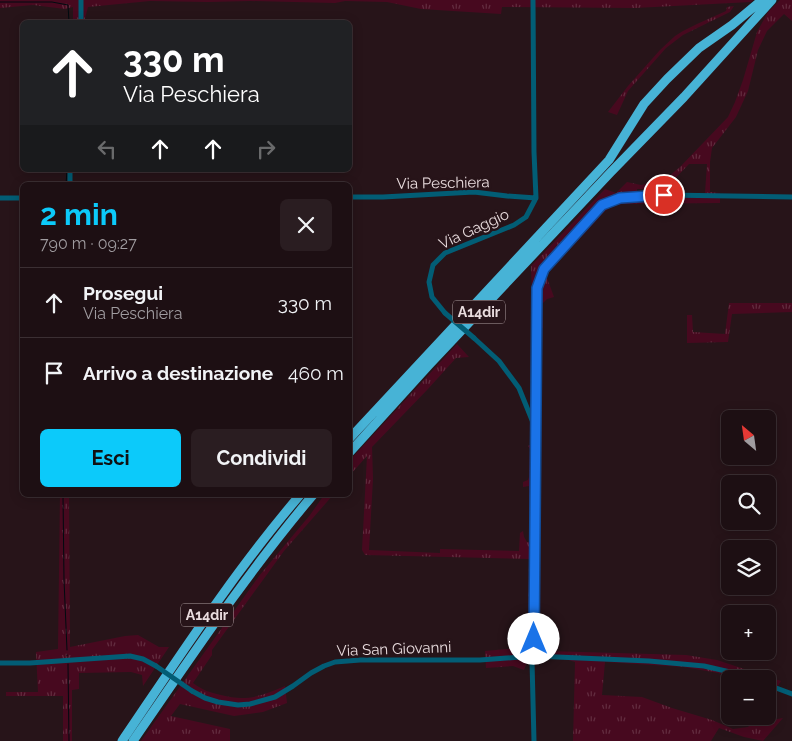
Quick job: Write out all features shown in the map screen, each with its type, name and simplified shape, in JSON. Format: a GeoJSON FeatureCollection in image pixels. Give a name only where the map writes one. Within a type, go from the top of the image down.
{"type":"FeatureCollection","features":[{"type":"Feature","properties":{"kind":"highway","name":"A14dir"},"geometry":{"type":"LineString","coordinates":[[352,436],[609,160],[644,104],[667,79],[699,48],[732,26],[762,0]]}},
{"type":"Feature","properties":{"kind":"highway","name":"A14dir"},"geometry":{"type":"LineString","coordinates":[[352,450],[449,344],[684,97],[772,0]]}},
{"type":"Feature","properties":{"kind":"highway","name":"A14dir"},"geometry":{"type":"LineString","coordinates":[[122,741],[210,612],[275,524],[298,497]]}},
{"type":"Feature","properties":{"kind":"highway","name":"A14dir"},"geometry":{"type":"LineString","coordinates":[[133,741],[221,613],[282,532],[311,497]]}},
{"type":"Feature","properties":{"kind":"street"},"geometry":{"type":"LineString","coordinates":[[81,20],[82,0]]}},
{"type":"Feature","properties":{"kind":"street"},"geometry":{"type":"LineString","coordinates":[[534,0],[534,152],[536,198]]}},
{"type":"Feature","properties":{"kind":"street","name":"Via Peschiera"},"geometry":{"type":"LineString","coordinates":[[352,197],[474,192],[536,198]]}},
{"type":"Feature","properties":{"kind":"street"},"geometry":{"type":"LineString","coordinates":[[534,741],[532,661],[534,656],[537,288],[544,269],[602,205],[620,198],[664,195],[792,197]]}},
{"type":"Feature","properties":{"kind":"street"},"geometry":{"type":"LineString","coordinates":[[0,198],[20,198]]}},
{"type":"Feature","properties":{"kind":"street","name":"Via Gaggio"},"geometry":{"type":"LineString","coordinates":[[536,198],[526,217],[514,225],[445,252],[433,265],[429,282],[432,297],[445,312],[499,361],[519,388],[536,430]]}},
{"type":"Feature","properties":{"kind":"street","name":"Via San Giovanni"},"geometry":{"type":"LineString","coordinates":[[0,663],[30,664],[130,656],[143,659],[156,666],[205,698],[238,705],[250,704],[275,697],[323,666],[335,662],[360,660],[480,660],[534,656],[649,661],[704,666],[721,670]]}},
{"type":"Feature","properties":{"kind":"street"},"geometry":{"type":"LineString","coordinates":[[776,688],[792,694]]}},
{"type":"Feature","properties":{"kind":"green space"},"geometry":{"type":"Polygon","coordinates":[[[0,0],[753,0],[751,2],[635,8],[502,7],[501,14],[421,9],[387,2],[150,1],[88,7],[85,20],[73,20],[73,7],[65,9],[33,5],[0,8],[0,0]]]}},
{"type":"Feature","properties":{"kind":"green space"},"geometry":{"type":"Polygon","coordinates":[[[780,0],[792,0],[792,21],[784,14],[767,31],[758,50],[748,91],[736,117],[712,148],[710,192],[720,193],[720,203],[622,204],[613,206],[605,211],[546,275],[554,297],[547,299],[542,304],[543,328],[533,325],[531,266],[605,189],[616,193],[627,182],[641,185],[664,180],[680,167],[728,117],[743,80],[757,32],[768,12],[780,0]],[[689,164],[667,187],[661,189],[637,189],[637,194],[705,193],[707,164],[689,164]]]}},
{"type":"Feature","properties":{"kind":"green space"},"geometry":{"type":"Polygon","coordinates":[[[734,6],[730,12],[683,35],[666,48],[628,91],[617,115],[608,112],[628,86],[675,36],[726,11],[727,7],[734,6]]]}},
{"type":"Feature","properties":{"kind":"green space"},"geometry":{"type":"Polygon","coordinates":[[[729,303],[792,303],[792,312],[732,314],[728,342],[687,343],[687,315],[692,315],[693,332],[725,334],[729,303]]]}},
{"type":"Feature","properties":{"kind":"green space"},"geometry":{"type":"Polygon","coordinates":[[[457,344],[469,357],[456,358],[372,447],[373,479],[369,550],[440,553],[440,549],[519,551],[520,533],[523,531],[527,542],[530,542],[529,486],[523,487],[523,482],[528,480],[529,477],[530,449],[528,446],[541,440],[539,648],[546,651],[686,655],[717,660],[747,670],[721,670],[721,674],[684,667],[605,662],[602,695],[642,697],[712,720],[733,729],[750,725],[776,725],[776,719],[783,718],[763,741],[744,737],[719,728],[711,741],[573,741],[575,662],[558,658],[539,658],[528,660],[524,670],[513,666],[486,668],[485,651],[520,648],[528,644],[529,559],[365,555],[362,550],[367,456],[352,473],[352,458],[457,344]]]}},
{"type":"Feature","properties":{"kind":"green space"},"geometry":{"type":"Polygon","coordinates":[[[60,497],[69,497],[70,647],[138,635],[159,647],[169,647],[143,686],[142,675],[131,672],[79,673],[79,689],[72,690],[72,741],[63,741],[63,696],[6,696],[6,692],[38,692],[36,652],[58,649],[60,497]]]}},
{"type":"Feature","properties":{"kind":"green space"},"geometry":{"type":"Polygon","coordinates":[[[323,497],[331,497],[284,551],[212,650],[212,655],[193,683],[210,692],[238,698],[254,697],[285,686],[287,703],[263,712],[234,716],[180,704],[171,716],[230,729],[230,741],[141,741],[259,576],[323,497]]]}},
{"type":"Feature","properties":{"kind":"green space"},"geometry":{"type":"Polygon","coordinates":[[[776,679],[781,681],[776,689],[776,679]]]}},
{"type":"Feature","properties":{"kind":"waterway"},"geometry":{"type":"LineString","coordinates":[[0,2],[52,2],[68,5],[69,20]]}},
{"type":"Feature","properties":{"kind":"waterway"},"geometry":{"type":"LineString","coordinates":[[66,182],[67,172]]}},
{"type":"Feature","properties":{"kind":"waterway"},"geometry":{"type":"LineString","coordinates":[[63,497],[67,650]]}},
{"type":"Feature","properties":{"kind":"waterway"},"geometry":{"type":"LineString","coordinates":[[68,664],[69,741]]}},
{"type":"Feature","properties":{"kind":"route"},"geometry":{"type":"LineString","coordinates":[[534,639],[537,288],[544,269],[602,205],[620,198],[664,195]]}}]}
